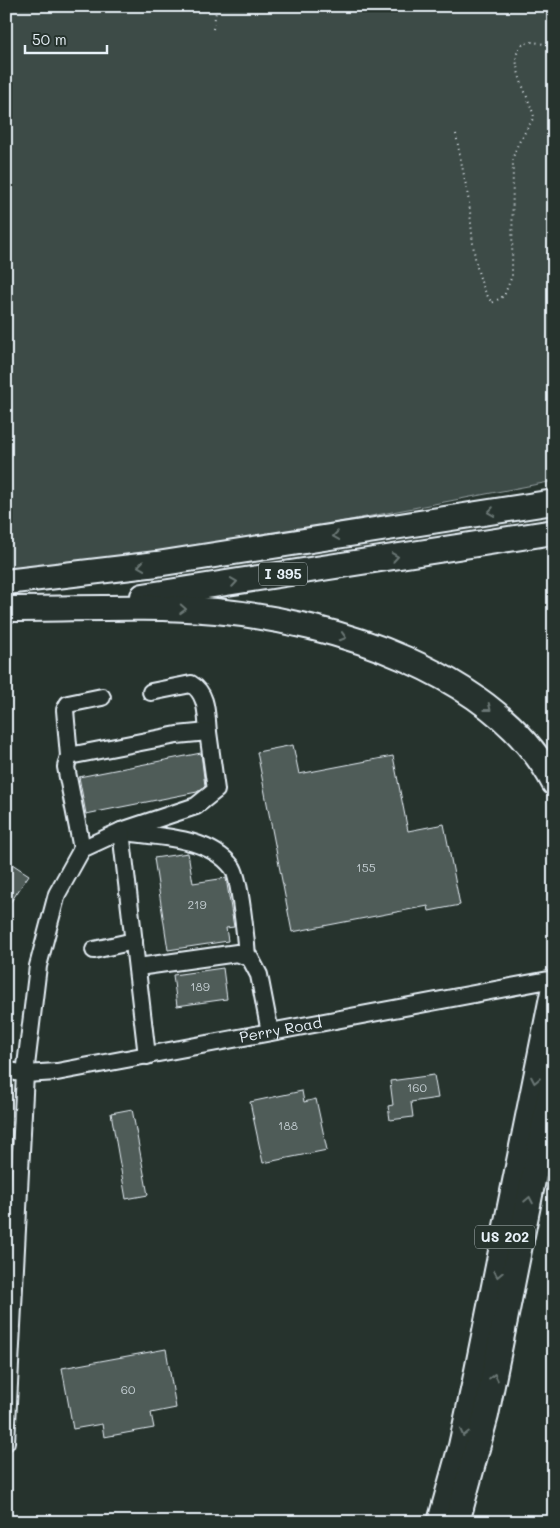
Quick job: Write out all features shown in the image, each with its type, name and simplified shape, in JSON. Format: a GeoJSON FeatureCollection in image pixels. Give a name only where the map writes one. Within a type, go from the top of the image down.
{"type":"FeatureCollection","features":[{"type":"Feature","properties":{"kind":"highway","name":"I 395"},"geometry":{"type":"LineString","coordinates":[[6,582],[157,564],[549,502]]}},
{"type":"Feature","properties":{"kind":"highway","name":"I 395"},"geometry":{"type":"LineString","coordinates":[[9,610],[158,594],[554,532]]}},
{"type":"Feature","properties":{"kind":"highway"},"geometry":{"type":"LineString","coordinates":[[9,610],[145,608],[217,611],[304,626],[351,639],[424,669],[477,699],[520,737],[539,759],[554,783]]}},
{"type":"Feature","properties":{"kind":"highway","name":"US 202"},"geometry":{"type":"LineString","coordinates":[[440,1522],[476,1381],[553,988]]}},
{"type":"Feature","properties":{"kind":"highway","name":"US 202"},"geometry":{"type":"LineString","coordinates":[[457,1522],[486,1415],[554,1076]]}},
{"type":"Feature","properties":{"kind":"street"},"geometry":{"type":"LineString","coordinates":[[6,1442],[14,1142],[40,957],[56,894],[82,849],[121,832],[196,806],[216,790],[204,700],[199,688],[191,684],[151,692]]}},
{"type":"Feature","properties":{"kind":"street"},"geometry":{"type":"LineString","coordinates":[[82,849],[66,766],[69,756],[64,710],[68,704],[102,697]]}},
{"type":"Feature","properties":{"kind":"street"},"geometry":{"type":"LineString","coordinates":[[69,756],[177,735],[208,732]]}},
{"type":"Feature","properties":{"kind":"street"},"geometry":{"type":"LineString","coordinates":[[121,832],[147,1056]]}},
{"type":"Feature","properties":{"kind":"street"},"geometry":{"type":"LineString","coordinates":[[121,832],[194,843],[219,854],[234,868],[246,937],[247,957]]}},
{"type":"Feature","properties":{"kind":"street"},"geometry":{"type":"LineString","coordinates":[[94,950],[134,941]]}},
{"type":"Feature","properties":{"kind":"street"},"geometry":{"type":"LineString","coordinates":[[138,968],[237,953],[250,958],[259,975],[270,1032]]}},
{"type":"Feature","properties":{"kind":"street","name":"Perry Road"},"geometry":{"type":"LineString","coordinates":[[6,1070],[25,1074],[57,1072],[270,1032],[553,988]]}},
{"type":"Feature","properties":{"kind":"path"},"geometry":{"type":"LineString","coordinates":[[213,29],[217,6]]}},
{"type":"Feature","properties":{"kind":"path"},"geometry":{"type":"LineString","coordinates":[[456,134],[464,174],[478,271],[492,303],[504,296],[511,285],[514,157],[518,144],[534,117],[518,74],[516,60],[519,48],[526,44],[536,42],[554,46]]}},
{"type":"Feature","properties":{"kind":"shaded area"},"geometry":{"type":"Polygon","coordinates":[[[6,6],[554,6],[554,481],[178,553],[6,570],[6,6]]]}},
{"type":"Feature","properties":{"kind":"building"},"geometry":{"type":"Polygon","coordinates":[[[293,745],[299,774],[393,756],[408,831],[444,824],[460,905],[429,911],[428,906],[292,932],[257,752],[293,745]]]}},
{"type":"Feature","properties":{"kind":"building"},"geometry":{"type":"Polygon","coordinates":[[[201,753],[205,786],[197,792],[86,814],[79,777],[201,753]]]}},
{"type":"Feature","properties":{"kind":"building"},"geometry":{"type":"Polygon","coordinates":[[[188,853],[193,883],[226,878],[234,927],[226,928],[228,941],[168,950],[154,858],[188,853]]]}},
{"type":"Feature","properties":{"kind":"building"},"geometry":{"type":"Polygon","coordinates":[[[12,864],[29,875],[6,909],[6,873],[12,864]]]}},
{"type":"Feature","properties":{"kind":"building"},"geometry":{"type":"Polygon","coordinates":[[[223,968],[227,999],[177,1006],[173,975],[223,968]]]}},
{"type":"Feature","properties":{"kind":"building"},"geometry":{"type":"Polygon","coordinates":[[[434,1075],[438,1098],[411,1102],[413,1117],[390,1120],[388,1106],[393,1105],[390,1081],[434,1075]]]}},
{"type":"Feature","properties":{"kind":"building"},"geometry":{"type":"Polygon","coordinates":[[[302,1091],[304,1102],[316,1099],[327,1150],[263,1163],[250,1102],[302,1091]]]}},
{"type":"Feature","properties":{"kind":"building"},"geometry":{"type":"Polygon","coordinates":[[[132,1109],[148,1195],[126,1199],[111,1113],[132,1109]]]}},
{"type":"Feature","properties":{"kind":"building"},"geometry":{"type":"Polygon","coordinates":[[[166,1349],[176,1408],[151,1413],[154,1428],[104,1437],[102,1424],[73,1429],[62,1368],[166,1349]]]}}]}
